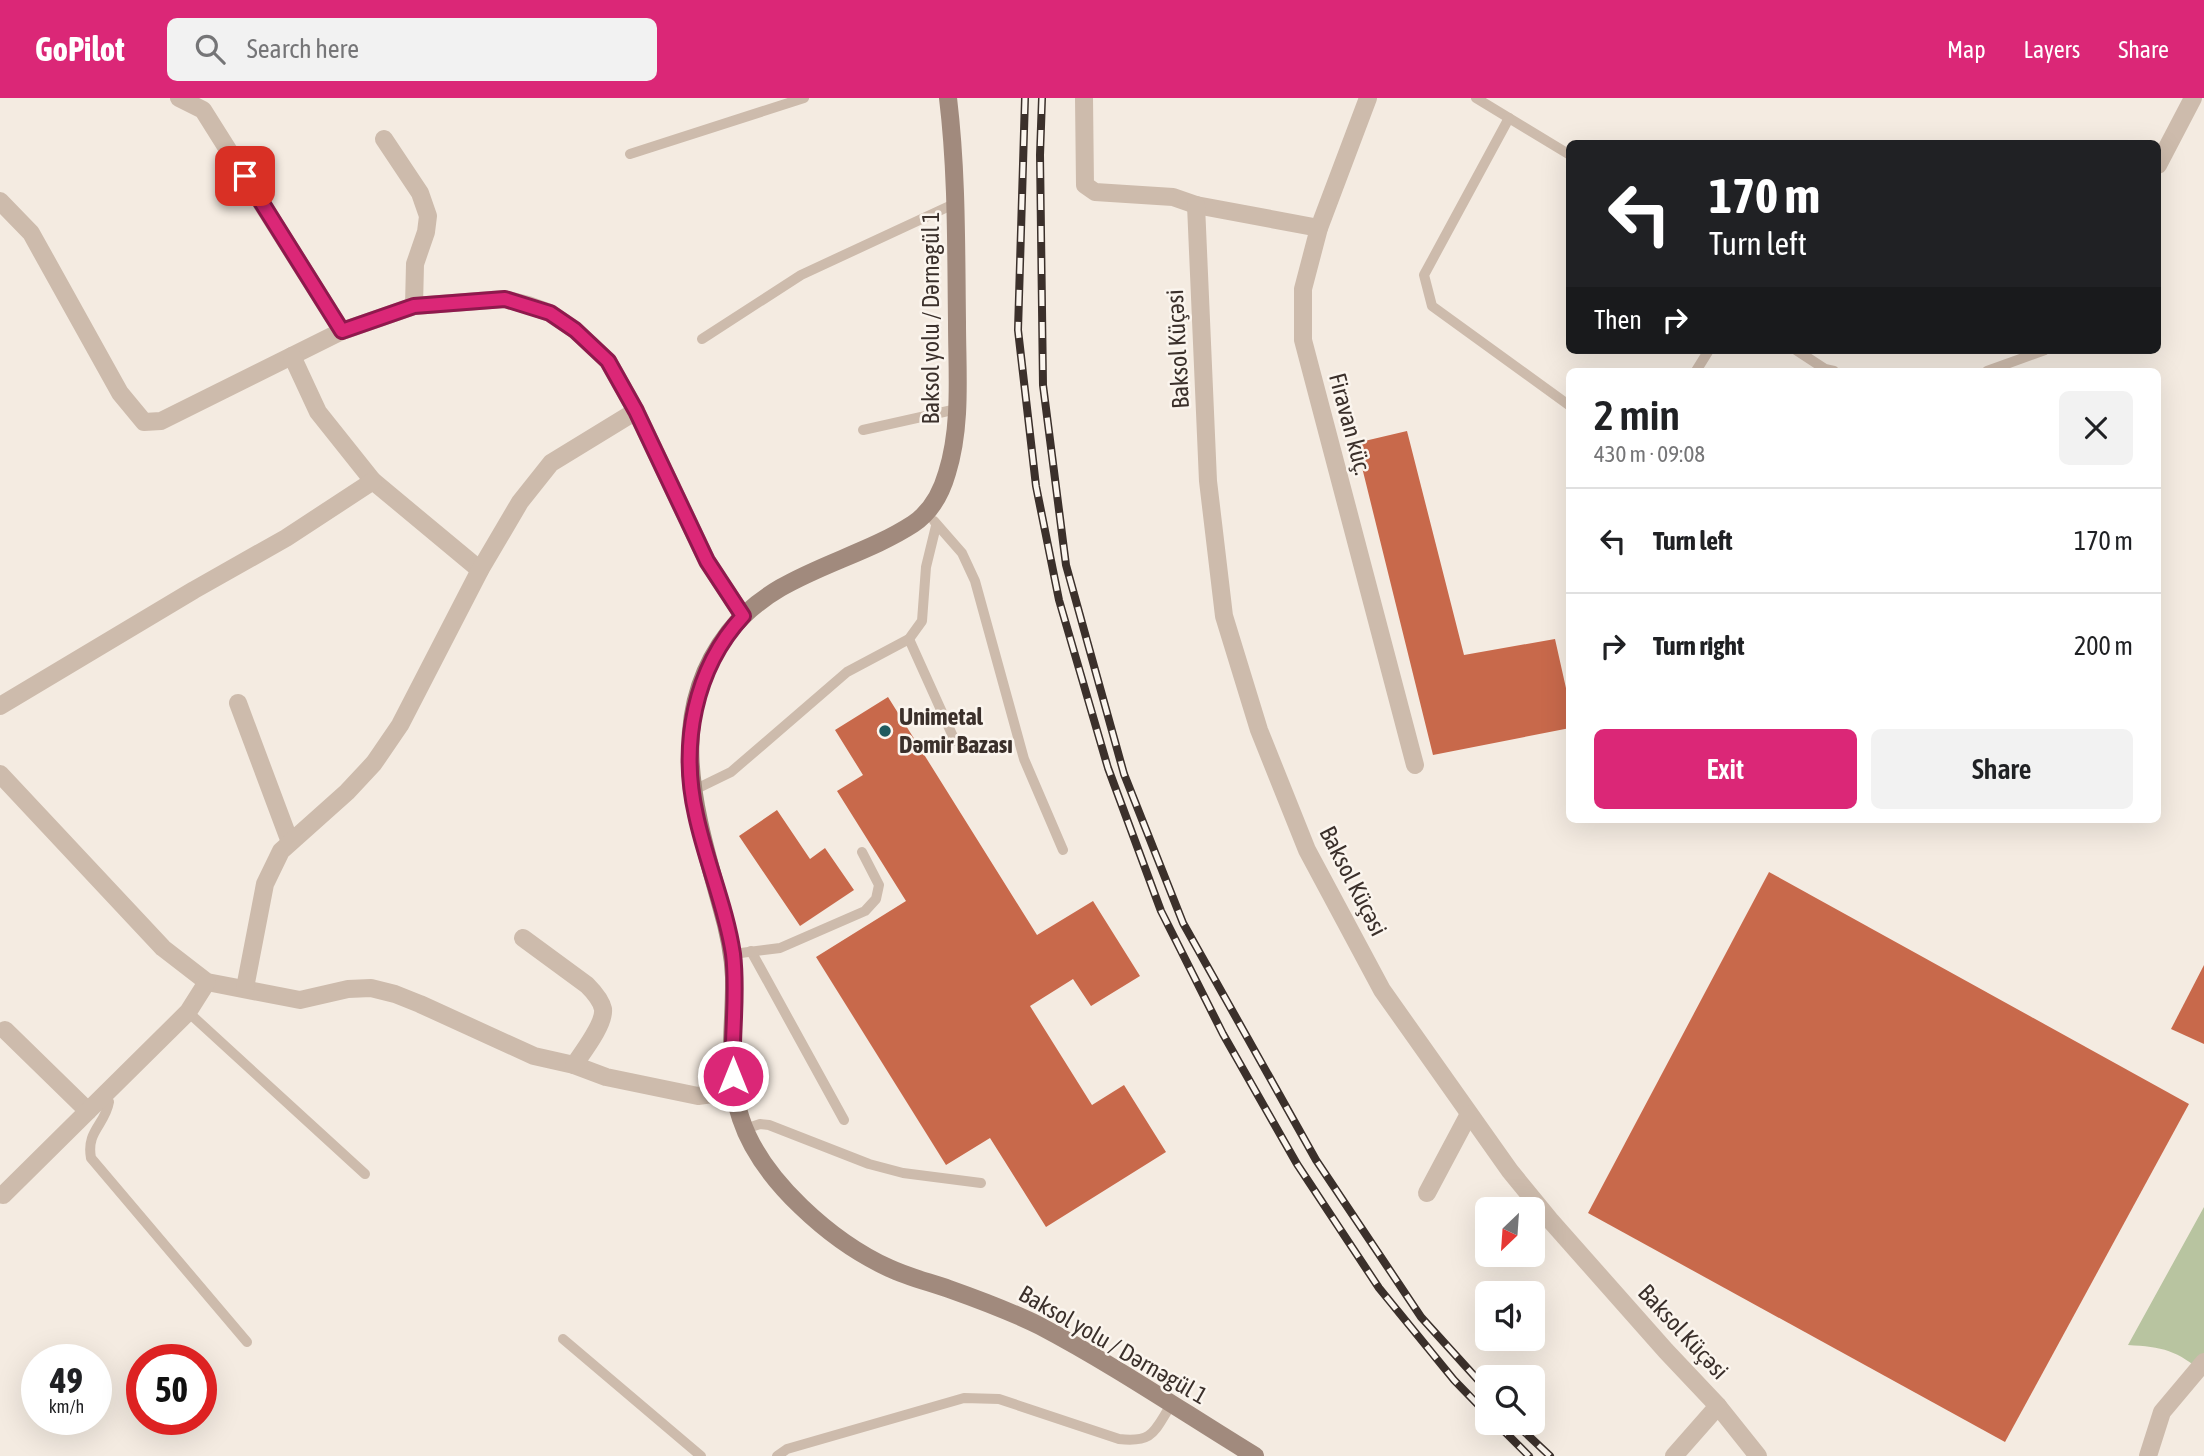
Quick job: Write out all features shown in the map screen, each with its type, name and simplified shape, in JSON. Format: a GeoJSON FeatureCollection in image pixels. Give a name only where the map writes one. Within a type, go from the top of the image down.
{"type":"FeatureCollection","features":[{"type":"Feature","properties":{"kind":"main road","name":"Baksol yolu / Dərnəgül 1"},"geometry":{"type":"LineString","coordinates":[[948,98],[956,203],[957,409],[948,470],[933,518],[915,523],[802,574],[765,598],[743,616],[715,652],[698,698],[690,744],[692,791],[733,954],[734,1091],[744,1129],[754,1151],[778,1181],[807,1211],[870,1259],[1014,1313],[1090,1354],[1255,1456]]}},
{"type":"Feature","properties":{"kind":"street"},"geometry":{"type":"LineString","coordinates":[[179,98],[204,110],[342,331]]}},
{"type":"Feature","properties":{"kind":"street"},"geometry":{"type":"LineString","coordinates":[[1084,98],[1086,186],[1096,192],[1172,197],[1196,205],[1319,228]]}},
{"type":"Feature","properties":{"kind":"street","name":"Firavan küç."},"geometry":{"type":"LineString","coordinates":[[1368,98],[1319,228],[1303,289],[1303,340],[1415,765]]}},
{"type":"Feature","properties":{"kind":"street"},"geometry":{"type":"LineString","coordinates":[[2161,159],[2193,98]]}},
{"type":"Feature","properties":{"kind":"street"},"geometry":{"type":"LineString","coordinates":[[384,139],[420,193],[428,216],[426,232],[415,264],[414,306]]}},
{"type":"Feature","properties":{"kind":"street"},"geometry":{"type":"LineString","coordinates":[[0,201],[31,233],[120,393],[144,422],[161,421],[342,331],[414,306],[505,299],[550,313],[575,330],[608,361],[636,411],[707,561],[743,616]]}},
{"type":"Feature","properties":{"kind":"street","name":"Baksol Küçəsi"},"geometry":{"type":"LineString","coordinates":[[1196,205],[1208,481],[1223,616],[1259,730],[1307,850],[1382,990],[1469,1114],[1550,1220],[1665,1351],[1718,1406],[1758,1456]]}},
{"type":"Feature","properties":{"kind":"street"},"geometry":{"type":"LineString","coordinates":[[292,356],[317,412],[373,481],[480,570]]}},
{"type":"Feature","properties":{"kind":"street"},"geometry":{"type":"LineString","coordinates":[[245,988],[265,884],[276,859],[290,842],[347,792],[374,763],[400,726],[480,570],[520,502],[551,463],[636,411]]}},
{"type":"Feature","properties":{"kind":"street"},"geometry":{"type":"LineString","coordinates":[[0,706],[181,597],[286,538],[373,481]]}},
{"type":"Feature","properties":{"kind":"street"},"geometry":{"type":"LineString","coordinates":[[238,703],[290,842]]}},
{"type":"Feature","properties":{"kind":"street"},"geometry":{"type":"LineString","coordinates":[[0,774],[163,948],[207,982],[300,1000],[348,989],[371,988],[395,994],[534,1055],[574,1065],[606,1077],[698,1096],[734,1091]]}},
{"type":"Feature","properties":{"kind":"street"},"geometry":{"type":"LineString","coordinates":[[523,937],[587,985],[596,994],[603,1010],[600,1024],[574,1065]]}},
{"type":"Feature","properties":{"kind":"street"},"geometry":{"type":"LineString","coordinates":[[3,1195],[188,1012],[207,982]]}},
{"type":"Feature","properties":{"kind":"street"},"geometry":{"type":"LineString","coordinates":[[5,1030],[88,1111]]}},
{"type":"Feature","properties":{"kind":"street"},"geometry":{"type":"LineString","coordinates":[[1427,1193],[1469,1114]]}},
{"type":"Feature","properties":{"kind":"street"},"geometry":{"type":"LineString","coordinates":[[2148,1456],[2162,1412],[2204,1362]]}},
{"type":"Feature","properties":{"kind":"street"},"geometry":{"type":"LineString","coordinates":[[1674,1456],[1718,1406]]}},
{"type":"Feature","properties":{"kind":"lane"},"geometry":{"type":"LineString","coordinates":[[630,154],[804,98]]}},
{"type":"Feature","properties":{"kind":"lane"},"geometry":{"type":"LineString","coordinates":[[1476,98],[1566,153]]}},
{"type":"Feature","properties":{"kind":"lane"},"geometry":{"type":"LineString","coordinates":[[1509,118],[1424,275],[1432,306],[1566,403]]}},
{"type":"Feature","properties":{"kind":"lane"},"geometry":{"type":"LineString","coordinates":[[702,339],[801,275],[956,203]]}},
{"type":"Feature","properties":{"kind":"lane"},"geometry":{"type":"LineString","coordinates":[[1802,354],[1823,368]]}},
{"type":"Feature","properties":{"kind":"lane"},"geometry":{"type":"LineString","coordinates":[[1995,368],[2034,354]]}},
{"type":"Feature","properties":{"kind":"lane"},"geometry":{"type":"LineString","coordinates":[[863,430],[957,409]]}},
{"type":"Feature","properties":{"kind":"lane"},"geometry":{"type":"LineString","coordinates":[[692,791],[731,772],[847,672],[909,639],[922,621],[933,518]]}},
{"type":"Feature","properties":{"kind":"lane"},"geometry":{"type":"LineString","coordinates":[[933,518],[962,552],[975,581],[1024,760],[1063,850]]}},
{"type":"Feature","properties":{"kind":"lane"},"geometry":{"type":"LineString","coordinates":[[909,639],[955,741]]}},
{"type":"Feature","properties":{"kind":"lane"},"geometry":{"type":"LineString","coordinates":[[733,954],[780,948],[865,911],[876,899],[879,885],[862,852]]}},
{"type":"Feature","properties":{"kind":"lane"},"geometry":{"type":"LineString","coordinates":[[751,951],[844,1120]]}},
{"type":"Feature","properties":{"kind":"lane"},"geometry":{"type":"LineString","coordinates":[[188,1012],[365,1174]]}},
{"type":"Feature","properties":{"kind":"lane"},"geometry":{"type":"LineString","coordinates":[[104,1095],[109,1102],[108,1110],[93,1133],[89,1145],[91,1158],[247,1342]]}},
{"type":"Feature","properties":{"kind":"lane"},"geometry":{"type":"LineString","coordinates":[[744,1129],[760,1124],[769,1125],[869,1164],[903,1174],[981,1182]]}},
{"type":"Feature","properties":{"kind":"lane"},"geometry":{"type":"LineString","coordinates":[[563,1339],[701,1456]]}},
{"type":"Feature","properties":{"kind":"lane"},"geometry":{"type":"LineString","coordinates":[[777,1456],[788,1449],[964,1398],[999,1399],[1119,1440],[1139,1441],[1151,1435],[1171,1405]]}},
{"type":"Feature","properties":{"kind":"green space"},"geometry":{"type":"Polygon","coordinates":[[[2204,1207],[2204,1374],[2169,1351],[2128,1345],[2204,1207]]]}},
{"type":"Feature","properties":{"kind":"building"},"geometry":{"type":"Polygon","coordinates":[[[1407,431],[1464,655],[1555,639],[1566,688],[1566,729],[1433,755],[1356,443],[1407,431]]]}},
{"type":"Feature","properties":{"kind":"building"},"geometry":{"type":"Polygon","coordinates":[[[888,697],[1037,935],[1093,901],[1140,976],[1091,1006],[1073,979],[1030,1006],[1092,1105],[1124,1085],[1166,1152],[1046,1227],[990,1138],[946,1165],[816,957],[906,901],[837,791],[863,775],[835,730],[888,697]]]}},
{"type":"Feature","properties":{"kind":"building"},"geometry":{"type":"Polygon","coordinates":[[[777,810],[810,859],[825,848],[854,890],[800,926],[739,836],[777,810]]]}},
{"type":"Feature","properties":{"kind":"building"},"geometry":{"type":"Polygon","coordinates":[[[1769,872],[2189,1104],[2005,1442],[1588,1213],[1769,872]]]}},
{"type":"Feature","properties":{"kind":"building"},"geometry":{"type":"Polygon","coordinates":[[[2204,965],[2204,1044],[2171,1029],[2204,965]]]}},
{"type":"Feature","properties":{"kind":"railway"},"geometry":{"type":"LineString","coordinates":[[1025,98],[1018,330],[1036,486],[1059,600],[1108,768],[1161,911],[1223,1034],[1297,1164],[1379,1288],[1475,1402]]}},
{"type":"Feature","properties":{"kind":"railway"},"geometry":{"type":"LineString","coordinates":[[1042,98],[1040,155],[1043,385],[1066,565],[1124,774],[1183,923],[1316,1160],[1421,1317],[1475,1377]]}},
{"type":"Feature","properties":{"kind":"railway"},"geometry":{"type":"LineString","coordinates":[[1508,1435],[1529,1456]]}},
{"type":"Feature","properties":{"kind":"railway"},"geometry":{"type":"LineString","coordinates":[[1528,1435],[1550,1456]]}},
{"type":"Feature","properties":{"kind":"place","name":"Unimetal Dəmir Bazası"},"geometry":{"type":"Point","coordinates":[885,731]}},
{"type":"Feature","properties":{"kind":"route"},"geometry":{"type":"LineString","coordinates":[[245,176],[342,331],[414,306],[505,299],[528,305],[550,313],[575,330],[608,361],[636,411],[707,561],[743,616],[715,652],[706,671],[690,744],[696,815],[733,954],[733,1076]]}}]}
